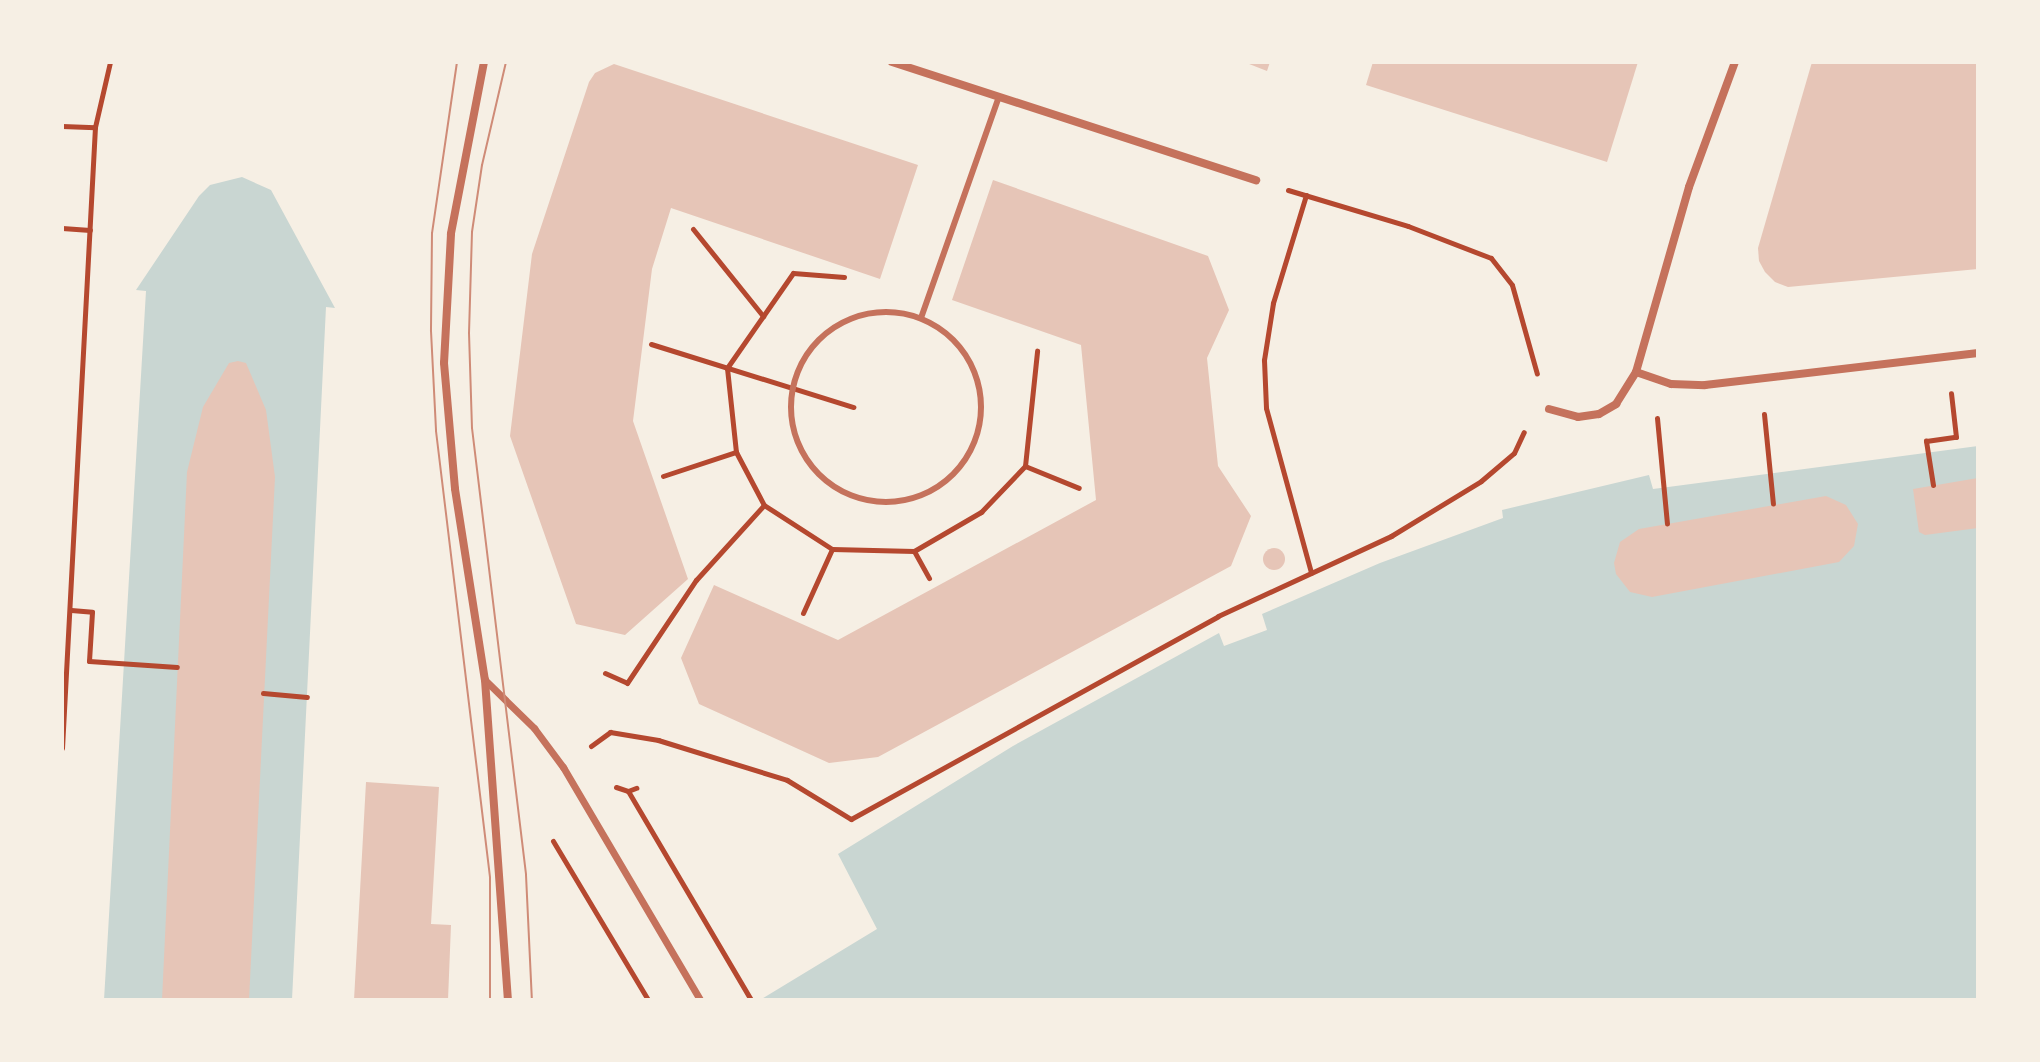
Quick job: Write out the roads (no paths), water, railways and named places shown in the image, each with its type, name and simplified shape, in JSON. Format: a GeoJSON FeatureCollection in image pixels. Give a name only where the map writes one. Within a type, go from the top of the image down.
{"type":"FeatureCollection","features":[{"type":"Feature","properties":{"kind":"street"},"geometry":{"type":"LineString","coordinates":[[484,62],[451,234],[444,363],[455,489],[485,680],[503,894],[508,1000]]}},
{"type":"Feature","properties":{"kind":"street"},"geometry":{"type":"LineString","coordinates":[[892,62],[1256,180]]}},
{"type":"Feature","properties":{"kind":"street"},"geometry":{"type":"LineString","coordinates":[[1549,409],[1578,417],[1599,414],[1616,404],[1636,372],[1689,187],[1735,62]]}},
{"type":"Feature","properties":{"kind":"street"},"geometry":{"type":"LineString","coordinates":[[1636,372],[1654,380],[1688,385],[1761,380],[1978,353]]}},
{"type":"Feature","properties":{"kind":"street"},"geometry":{"type":"LineString","coordinates":[[485,680],[534,728],[563,767],[700,1000]]}},
{"type":"Feature","properties":{"kind":"lane"},"geometry":{"type":"LineString","coordinates":[[921,318],[999,97]]}},
{"type":"Feature","properties":{"kind":"lane"},"geometry":{"type":"LineString","coordinates":[[889,311],[921,318],[948,333],[968,357],[978,385],[981,415],[973,445],[957,471],[933,490],[906,501],[874,502],[845,494],[819,475],[799,448],[791,417],[792,395],[806,354],[827,330],[856,315],[889,311]]}},
{"type":"Feature","properties":{"kind":"tram line"},"geometry":{"type":"LineString","coordinates":[[457,62],[432,233],[431,331],[436,431],[490,878],[490,1000]]}},
{"type":"Feature","properties":{"kind":"tram line"},"geometry":{"type":"LineString","coordinates":[[506,62],[482,165],[472,232],[469,333],[472,428],[526,875],[532,1000]]}}]}
